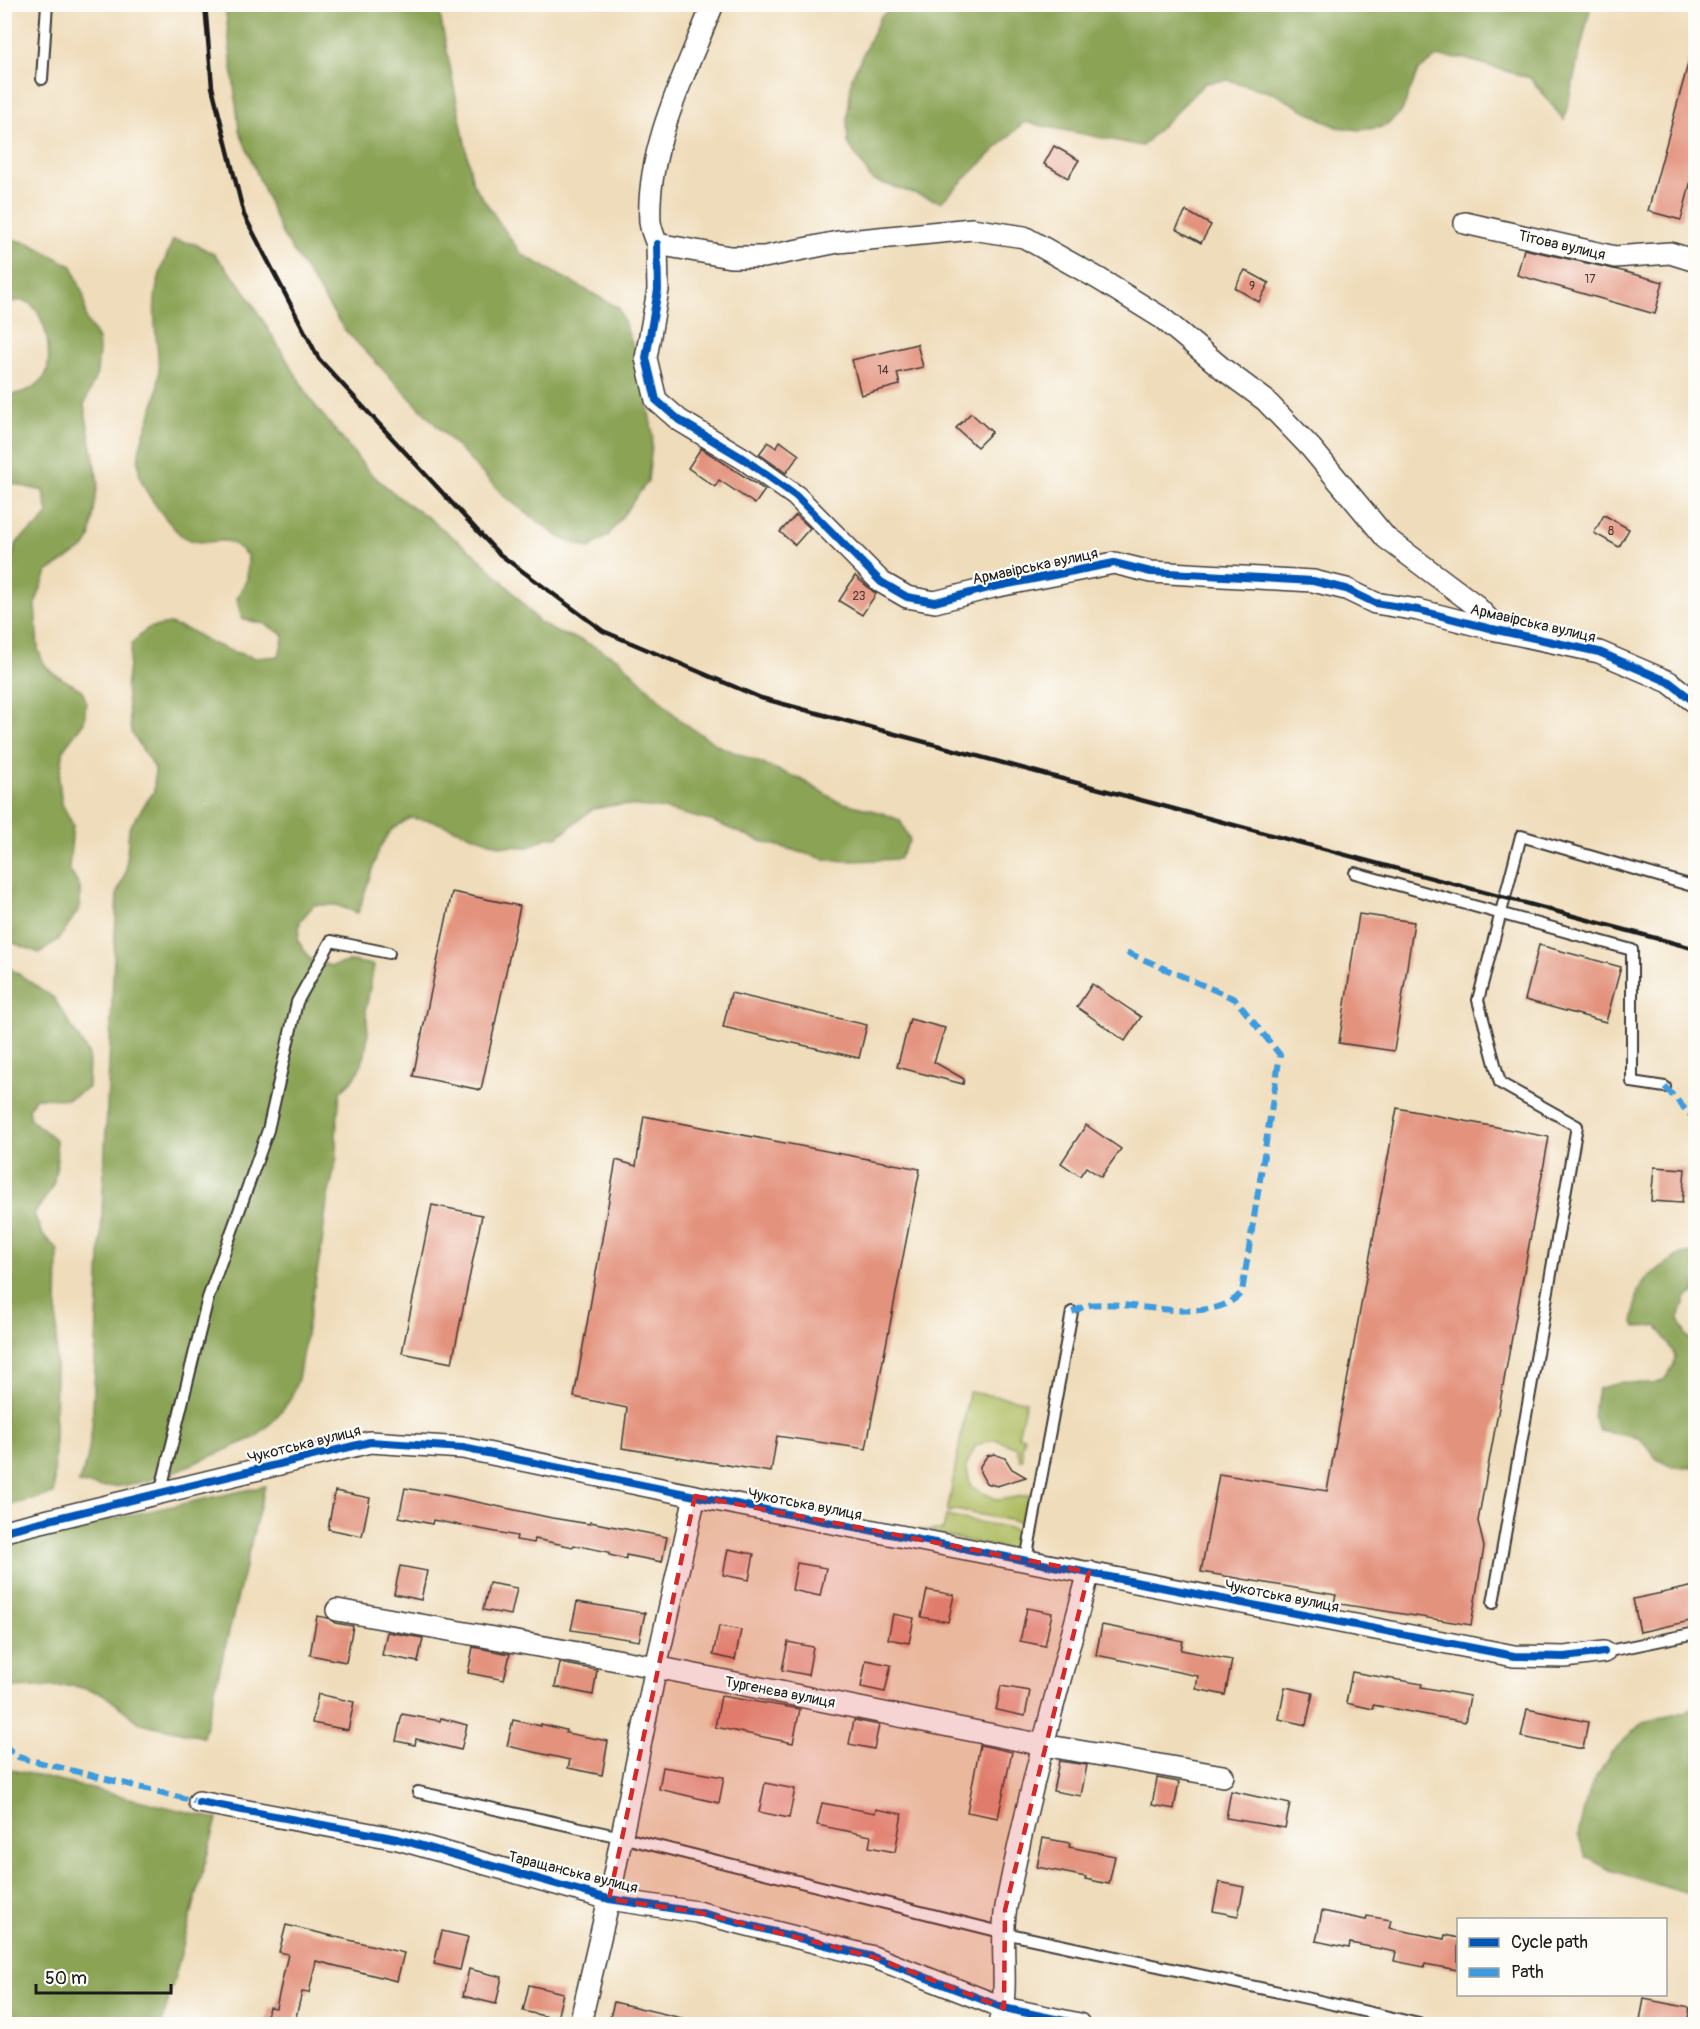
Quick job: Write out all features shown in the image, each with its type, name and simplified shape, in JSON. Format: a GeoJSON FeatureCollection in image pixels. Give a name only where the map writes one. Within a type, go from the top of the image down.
{"type":"FeatureCollection","features":[{"type":"Feature","properties":{"kind":"street","name":"Армавірська вулиця"},"geometry":{"type":"LineString","coordinates":[[713,4],[669,113],[652,178],[650,224],[657,244],[658,290],[646,358],[656,400],[679,420],[744,459],[796,496],[881,582],[907,597],[935,602],[993,587],[1114,563],[1151,572],[1313,581],[1346,589],[1375,603],[1418,610],[1599,652],[1669,682],[1695,703]]}},
{"type":"Feature","properties":{"kind":"street","name":"Тітова вулиця"},"geometry":{"type":"LineString","coordinates":[[1465,223],[1615,257],[1670,253],[1695,261]]}},
{"type":"Feature","properties":{"kind":"street","name":"Армавірська вулиця"},"geometry":{"type":"LineString","coordinates":[[657,244],[730,257],[764,257],[838,242],[972,230],[1024,237],[1162,318],[1223,369],[1265,400],[1311,448],[1386,538],[1474,604],[1499,630]]}},
{"type":"Feature","properties":{"kind":"street","name":"Чукотська вулиця"},"geometry":{"type":"LineString","coordinates":[[4,1531],[370,1442],[463,1448],[694,1496],[1514,1656],[1565,1657],[1604,1653]]}},
{"type":"Feature","properties":{"kind":"street"},"geometry":{"type":"LineString","coordinates":[[580,2025],[609,1899],[656,1667],[694,1496]]}},
{"type":"Feature","properties":{"kind":"street"},"geometry":{"type":"LineString","coordinates":[[1001,2016],[1005,1910],[1043,1745],[1089,1572]]}},
{"type":"Feature","properties":{"kind":"street","name":"Тургенєва вулиця"},"geometry":{"type":"LineString","coordinates":[[337,1610],[656,1667],[1043,1745],[1223,1776]]}},
{"type":"Feature","properties":{"kind":"street","name":"Таращанська вулиця"},"geometry":{"type":"LineString","coordinates":[[199,1802],[398,1839],[609,1899],[697,1912],[873,1957],[1001,2016],[1079,2025]]}},
{"type":"Feature","properties":{"kind":"lane"},"geometry":{"type":"LineString","coordinates":[[42,79],[47,4]]}},
{"type":"Feature","properties":{"kind":"lane"},"geometry":{"type":"LineString","coordinates":[[1493,1603],[1577,1125],[1500,1083],[1478,1000],[1521,836],[1695,887]]}},
{"type":"Feature","properties":{"kind":"lane"},"geometry":{"type":"LineString","coordinates":[[1355,873],[1632,950],[1632,1082],[1665,1087]]}},
{"type":"Feature","properties":{"kind":"lane"},"geometry":{"type":"LineString","coordinates":[[160,1493],[208,1298],[268,1130],[297,1002],[331,941],[389,953]]}},
{"type":"Feature","properties":{"kind":"lane"},"geometry":{"type":"LineString","coordinates":[[1026,1560],[1072,1312]]}},
{"type":"Feature","properties":{"kind":"lane"},"geometry":{"type":"LineString","coordinates":[[1604,1653],[1695,1633]]}},
{"type":"Feature","properties":{"kind":"lane"},"geometry":{"type":"LineString","coordinates":[[418,1792],[621,1837],[1005,1933],[1300,1996],[1419,2025]]}},
{"type":"Feature","properties":{"kind":"highlighted area"},"geometry":{"type":"Polygon","coordinates":[[[695,1496],[1089,1572],[1005,1910],[1004,2008],[873,1957],[697,1912],[609,1899],[695,1496]]]}},
{"type":"Feature","properties":{"kind":"green space"},"geometry":{"type":"Polygon","coordinates":[[[900,4],[1591,5],[1564,120],[1530,78],[1462,58],[1437,57],[1418,71],[1401,113],[1383,127],[1360,130],[1336,127],[1275,94],[1228,80],[1205,83],[1142,146],[1024,122],[941,202],[872,180],[848,143],[847,121],[852,77],[881,16],[900,4]]]}},
{"type":"Feature","properties":{"kind":"green space"},"geometry":{"type":"Polygon","coordinates":[[[225,5],[438,5],[473,184],[521,254],[619,308],[642,371],[653,436],[648,481],[608,536],[589,548],[562,539],[506,498],[344,329],[282,234],[239,130],[225,5]]]}},
{"type":"Feature","properties":{"kind":"green space"},"geometry":{"type":"Polygon","coordinates":[[[5,238],[29,243],[72,266],[84,297],[86,319],[98,339],[99,350],[97,373],[84,405],[98,482],[90,539],[84,548],[47,572],[35,604],[38,649],[43,662],[51,672],[82,690],[86,701],[84,722],[64,748],[59,781],[62,804],[73,825],[69,869],[80,887],[80,908],[58,940],[39,953],[5,940],[4,574],[10,565],[17,543],[48,513],[43,491],[10,483],[5,479],[4,396],[25,391],[43,379],[47,372],[48,351],[44,327],[34,307],[21,301],[5,304],[5,238]]]}},
{"type":"Feature","properties":{"kind":"green space"},"geometry":{"type":"Polygon","coordinates":[[[173,240],[195,244],[214,254],[243,288],[313,403],[370,473],[477,556],[539,622],[558,633],[579,639],[619,659],[682,722],[719,746],[800,779],[837,801],[900,820],[910,840],[899,859],[828,860],[757,840],[714,822],[664,809],[616,805],[593,809],[557,837],[548,837],[529,847],[501,846],[433,821],[410,818],[391,830],[379,849],[358,913],[336,905],[314,905],[300,921],[298,941],[310,959],[331,966],[352,961],[374,965],[366,1009],[368,1033],[365,1055],[356,1076],[340,1092],[336,1136],[337,1158],[327,1201],[322,1244],[298,1379],[290,1400],[256,1437],[169,1474],[125,1486],[102,1487],[78,1483],[87,1461],[92,1428],[117,893],[126,871],[129,828],[154,791],[155,769],[131,732],[126,688],[132,643],[148,628],[170,624],[191,631],[231,651],[256,658],[279,656],[284,635],[265,624],[242,619],[237,598],[247,579],[248,556],[230,542],[200,542],[181,535],[159,509],[141,480],[140,447],[159,381],[154,312],[157,285],[173,240]]]}},
{"type":"Feature","properties":{"kind":"green space"},"geometry":{"type":"Polygon","coordinates":[[[4,964],[54,998],[89,1055],[88,1088],[68,1099],[35,1098],[29,1108],[30,1119],[56,1140],[57,1164],[53,1187],[34,1214],[42,1234],[58,1250],[54,1494],[5,1506],[4,964]]]}},
{"type":"Feature","properties":{"kind":"green space"},"geometry":{"type":"Polygon","coordinates":[[[1695,1253],[1695,1293],[1686,1297],[1679,1319],[1686,1335],[1695,1344],[1695,1468],[1672,1467],[1657,1459],[1639,1438],[1600,1431],[1593,1416],[1598,1389],[1620,1382],[1653,1384],[1664,1380],[1674,1365],[1675,1355],[1658,1326],[1636,1327],[1633,1323],[1638,1290],[1649,1276],[1679,1255],[1695,1253]]]}},
{"type":"Feature","properties":{"kind":"green space"},"geometry":{"type":"Polygon","coordinates":[[[969,1392],[1026,1401],[1018,1436],[1025,1437],[1022,1447],[1023,1458],[1020,1460],[1017,1448],[995,1439],[976,1445],[966,1466],[971,1487],[998,1500],[1030,1495],[1024,1527],[1019,1522],[955,1510],[947,1513],[969,1392]]]}},
{"type":"Feature","properties":{"kind":"green space"},"geometry":{"type":"Polygon","coordinates":[[[265,1486],[203,1737],[140,1723],[103,1694],[75,1686],[5,1688],[5,1542],[265,1486]]]}},
{"type":"Feature","properties":{"kind":"green space"},"geometry":{"type":"Polygon","coordinates":[[[946,1516],[1021,1530],[1017,1552],[917,1530],[943,1530],[946,1516]]]}},
{"type":"Feature","properties":{"kind":"green space"},"geometry":{"type":"Polygon","coordinates":[[[1695,1705],[1695,1896],[1610,1870],[1586,1857],[1578,1835],[1588,1792],[1611,1753],[1643,1722],[1685,1712],[1695,1705]]]}},
{"type":"Feature","properties":{"kind":"green space"},"geometry":{"type":"Polygon","coordinates":[[[13,1770],[217,1819],[162,2024],[5,2024],[4,1771],[13,1770]]]}},
{"type":"Feature","properties":{"kind":"building"},"geometry":{"type":"Polygon","coordinates":[[[1691,53],[1695,53],[1695,165],[1681,220],[1648,211],[1691,53]]]}},
{"type":"Feature","properties":{"kind":"building"},"geometry":{"type":"Polygon","coordinates":[[[1054,146],[1079,160],[1068,178],[1044,164],[1054,146]]]}},
{"type":"Feature","properties":{"kind":"building"},"geometry":{"type":"Polygon","coordinates":[[[1186,211],[1211,225],[1201,243],[1176,229],[1186,211]]]}},
{"type":"Feature","properties":{"kind":"building"},"geometry":{"type":"Polygon","coordinates":[[[1524,249],[1663,282],[1655,314],[1517,275],[1524,249]]]}},
{"type":"Feature","properties":{"kind":"building"},"geometry":{"type":"Polygon","coordinates":[[[1245,270],[1269,283],[1259,302],[1235,288],[1245,270]]]}},
{"type":"Feature","properties":{"kind":"building"},"geometry":{"type":"Polygon","coordinates":[[[917,344],[923,367],[897,373],[900,385],[861,395],[852,360],[917,344]]]}},
{"type":"Feature","properties":{"kind":"building"},"geometry":{"type":"Polygon","coordinates":[[[971,413],[992,432],[977,447],[956,428],[971,413]]]}},
{"type":"Feature","properties":{"kind":"building"},"geometry":{"type":"Polygon","coordinates":[[[780,441],[799,455],[786,473],[759,454],[768,442],[776,448],[780,441]]]}},
{"type":"Feature","properties":{"kind":"building"},"geometry":{"type":"Polygon","coordinates":[[[701,448],[765,490],[755,504],[719,480],[715,487],[688,468],[701,448]]]}},
{"type":"Feature","properties":{"kind":"building"},"geometry":{"type":"Polygon","coordinates":[[[796,515],[810,528],[795,545],[780,532],[796,515]]]}},
{"type":"Feature","properties":{"kind":"building"},"geometry":{"type":"Polygon","coordinates":[[[1604,515],[1629,529],[1619,547],[1594,533],[1604,515]]]}},
{"type":"Feature","properties":{"kind":"building"},"geometry":{"type":"Polygon","coordinates":[[[855,576],[876,594],[862,615],[839,601],[855,576]]]}},
{"type":"Feature","properties":{"kind":"building"},"geometry":{"type":"Polygon","coordinates":[[[452,892],[520,906],[481,1090],[413,1076],[452,892]]]}},
{"type":"Feature","properties":{"kind":"building"},"geometry":{"type":"Polygon","coordinates":[[[1359,914],[1414,922],[1394,1051],[1339,1043],[1359,914]]]}},
{"type":"Feature","properties":{"kind":"building"},"geometry":{"type":"Polygon","coordinates":[[[1539,945],[1621,967],[1606,1022],[1525,1000],[1539,945]]]}},
{"type":"Feature","properties":{"kind":"building"},"geometry":{"type":"Polygon","coordinates":[[[1092,984],[1141,1017],[1125,1041],[1077,1007],[1092,984]]]}},
{"type":"Feature","properties":{"kind":"building"},"geometry":{"type":"Polygon","coordinates":[[[731,993],[867,1025],[859,1058],[723,1027],[731,993]]]}},
{"type":"Feature","properties":{"kind":"building"},"geometry":{"type":"Polygon","coordinates":[[[910,1019],[945,1028],[934,1062],[964,1079],[963,1084],[897,1067],[910,1019]]]}},
{"type":"Feature","properties":{"kind":"building"},"geometry":{"type":"Polygon","coordinates":[[[1397,1108],[1549,1137],[1478,1521],[1484,1547],[1471,1625],[1334,1603],[1336,1595],[1201,1572],[1219,1474],[1327,1491],[1397,1108]]]}},
{"type":"Feature","properties":{"kind":"building"},"geometry":{"type":"Polygon","coordinates":[[[644,1116],[920,1169],[866,1449],[777,1436],[771,1472],[622,1448],[627,1408],[574,1397],[616,1160],[636,1166],[644,1116]]]}},
{"type":"Feature","properties":{"kind":"building"},"geometry":{"type":"Polygon","coordinates":[[[1086,1125],[1121,1149],[1101,1177],[1086,1167],[1080,1176],[1061,1163],[1086,1125]]]}},
{"type":"Feature","properties":{"kind":"building"},"geometry":{"type":"Polygon","coordinates":[[[1654,1167],[1685,1169],[1682,1203],[1651,1201],[1654,1167]]]}},
{"type":"Feature","properties":{"kind":"building"},"geometry":{"type":"Polygon","coordinates":[[[432,1205],[482,1215],[452,1363],[402,1353],[432,1205]]]}},
{"type":"Feature","properties":{"kind":"building"},"geometry":{"type":"Polygon","coordinates":[[[994,1454],[1005,1458],[1012,1469],[1026,1477],[997,1486],[986,1483],[980,1472],[980,1466],[987,1456],[994,1454]]]}},
{"type":"Feature","properties":{"kind":"building"},"geometry":{"type":"Polygon","coordinates":[[[405,1488],[552,1518],[590,1524],[590,1522],[667,1537],[662,1562],[626,1555],[626,1559],[609,1555],[609,1552],[574,1545],[573,1547],[535,1539],[534,1543],[516,1540],[517,1536],[433,1520],[432,1524],[399,1517],[405,1488]]]}},
{"type":"Feature","properties":{"kind":"building"},"geometry":{"type":"Polygon","coordinates":[[[335,1491],[370,1498],[362,1536],[328,1529],[335,1491]]]}},
{"type":"Feature","properties":{"kind":"building"},"geometry":{"type":"Polygon","coordinates":[[[728,1549],[754,1554],[749,1580],[723,1575],[728,1549]]]}},
{"type":"Feature","properties":{"kind":"building"},"geometry":{"type":"Polygon","coordinates":[[[797,1563],[826,1568],[820,1596],[792,1590],[797,1563]]]}},
{"type":"Feature","properties":{"kind":"building"},"geometry":{"type":"Polygon","coordinates":[[[400,1566],[427,1571],[421,1600],[394,1594],[400,1566]]]}},
{"type":"Feature","properties":{"kind":"building"},"geometry":{"type":"Polygon","coordinates":[[[489,1583],[517,1588],[511,1615],[483,1610],[489,1583]]]}},
{"type":"Feature","properties":{"kind":"building"},"geometry":{"type":"Polygon","coordinates":[[[1695,1586],[1695,1620],[1640,1632],[1633,1599],[1695,1586]]]}},
{"type":"Feature","properties":{"kind":"building"},"geometry":{"type":"Polygon","coordinates":[[[927,1590],[954,1595],[948,1622],[921,1617],[927,1590]]]}},
{"type":"Feature","properties":{"kind":"building"},"geometry":{"type":"Polygon","coordinates":[[[577,1602],[645,1613],[639,1641],[571,1630],[577,1602]]]}},
{"type":"Feature","properties":{"kind":"building"},"geometry":{"type":"Polygon","coordinates":[[[1027,1608],[1052,1613],[1045,1646],[1020,1641],[1027,1608]]]}},
{"type":"Feature","properties":{"kind":"building"},"geometry":{"type":"Polygon","coordinates":[[[893,1614],[914,1618],[909,1643],[888,1639],[893,1614]]]}},
{"type":"Feature","properties":{"kind":"building"},"geometry":{"type":"Polygon","coordinates":[[[317,1616],[328,1618],[335,1623],[353,1626],[346,1662],[310,1655],[317,1616]]]}},
{"type":"Feature","properties":{"kind":"building"},"geometry":{"type":"Polygon","coordinates":[[[1102,1625],[1183,1641],[1181,1650],[1232,1660],[1225,1695],[1196,1689],[1198,1676],[1096,1655],[1102,1625]]]}},
{"type":"Feature","properties":{"kind":"building"},"geometry":{"type":"Polygon","coordinates":[[[719,1626],[741,1630],[735,1660],[713,1655],[719,1626]]]}},
{"type":"Feature","properties":{"kind":"building"},"geometry":{"type":"Polygon","coordinates":[[[387,1632],[423,1638],[418,1662],[382,1655],[387,1632]]]}},
{"type":"Feature","properties":{"kind":"building"},"geometry":{"type":"Polygon","coordinates":[[[788,1642],[813,1647],[808,1675],[782,1670],[788,1642]]]}},
{"type":"Feature","properties":{"kind":"building"},"geometry":{"type":"Polygon","coordinates":[[[473,1647],[510,1654],[504,1680],[468,1673],[473,1647]]]}},
{"type":"Feature","properties":{"kind":"building"},"geometry":{"type":"Polygon","coordinates":[[[866,1660],[891,1665],[885,1692],[861,1687],[866,1660]]]}},
{"type":"Feature","properties":{"kind":"building"},"geometry":{"type":"Polygon","coordinates":[[[560,1663],[597,1670],[593,1695],[555,1687],[560,1663]]]}},
{"type":"Feature","properties":{"kind":"building"},"geometry":{"type":"Polygon","coordinates":[[[1352,1672],[1422,1684],[1421,1687],[1470,1696],[1465,1722],[1373,1705],[1373,1709],[1346,1703],[1352,1672]]]}},
{"type":"Feature","properties":{"kind":"building"},"geometry":{"type":"Polygon","coordinates":[[[1001,1686],[1030,1691],[1025,1716],[996,1710],[1001,1686]]]}},
{"type":"Feature","properties":{"kind":"building"},"geometry":{"type":"Polygon","coordinates":[[[1285,1687],[1313,1693],[1306,1725],[1279,1719],[1285,1687]]]}},
{"type":"Feature","properties":{"kind":"building"},"geometry":{"type":"Polygon","coordinates":[[[318,1694],[354,1702],[348,1730],[312,1723],[318,1694]]]}},
{"type":"Feature","properties":{"kind":"building"},"geometry":{"type":"Polygon","coordinates":[[[721,1696],[800,1709],[793,1743],[715,1727],[721,1696]]]}},
{"type":"Feature","properties":{"kind":"building"},"geometry":{"type":"Polygon","coordinates":[[[1527,1709],[1588,1722],[1583,1749],[1521,1737],[1527,1709]]]}},
{"type":"Feature","properties":{"kind":"building"},"geometry":{"type":"Polygon","coordinates":[[[402,1714],[440,1721],[441,1718],[467,1725],[461,1750],[416,1739],[415,1745],[396,1741],[402,1714]]]}},
{"type":"Feature","properties":{"kind":"building"},"geometry":{"type":"Polygon","coordinates":[[[513,1720],[541,1726],[541,1724],[566,1730],[566,1733],[608,1741],[602,1775],[568,1768],[570,1760],[507,1746],[513,1720]]]}},
{"type":"Feature","properties":{"kind":"building"},"geometry":{"type":"Polygon","coordinates":[[[854,1720],[879,1725],[874,1749],[849,1744],[854,1720]]]}},
{"type":"Feature","properties":{"kind":"building"},"geometry":{"type":"Polygon","coordinates":[[[980,1745],[1012,1752],[998,1818],[967,1812],[980,1745]]]}},
{"type":"Feature","properties":{"kind":"building"},"geometry":{"type":"Polygon","coordinates":[[[1059,1761],[1087,1765],[1081,1796],[1053,1791],[1059,1761]]]}},
{"type":"Feature","properties":{"kind":"building"},"geometry":{"type":"Polygon","coordinates":[[[663,1767],[724,1777],[719,1803],[659,1789],[663,1767]]]}},
{"type":"Feature","properties":{"kind":"building"},"geometry":{"type":"Polygon","coordinates":[[[1157,1778],[1179,1782],[1174,1809],[1152,1805],[1157,1778]]]}},
{"type":"Feature","properties":{"kind":"building"},"geometry":{"type":"Polygon","coordinates":[[[765,1783],[795,1789],[789,1818],[759,1812],[765,1783]]]}},
{"type":"Feature","properties":{"kind":"building"},"geometry":{"type":"Polygon","coordinates":[[[1231,1791],[1290,1804],[1285,1828],[1226,1818],[1231,1791]]]}},
{"type":"Feature","properties":{"kind":"building"},"geometry":{"type":"Polygon","coordinates":[[[822,1803],[875,1813],[876,1809],[902,1814],[895,1852],[869,1847],[871,1836],[817,1825],[822,1803]]]}},
{"type":"Feature","properties":{"kind":"building"},"geometry":{"type":"Polygon","coordinates":[[[1043,1838],[1070,1843],[1069,1847],[1115,1856],[1109,1884],[1037,1867],[1043,1838]]]}},
{"type":"Feature","properties":{"kind":"building"},"geometry":{"type":"Polygon","coordinates":[[[1219,1882],[1244,1887],[1238,1916],[1213,1911],[1219,1882]]]}},
{"type":"Feature","properties":{"kind":"building"},"geometry":{"type":"Polygon","coordinates":[[[1322,1911],[1366,1920],[1367,1916],[1391,1920],[1389,1928],[1444,1939],[1445,1935],[1457,1938],[1457,1970],[1394,1961],[1396,1952],[1350,1943],[1349,1948],[1316,1941],[1322,1911]]]}},
{"type":"Feature","properties":{"kind":"building"},"geometry":{"type":"Polygon","coordinates":[[[286,1925],[404,1953],[397,1981],[316,1961],[309,1993],[302,1992],[294,2025],[265,2025],[269,2007],[276,2008],[288,1954],[279,1952],[286,1925]]]}},
{"type":"Feature","properties":{"kind":"building"},"geometry":{"type":"Polygon","coordinates":[[[442,1931],[468,1937],[460,1970],[434,1964],[442,1931]]]}},
{"type":"Feature","properties":{"kind":"building"},"geometry":{"type":"Polygon","coordinates":[[[469,1969],[502,1977],[496,2004],[463,1996],[469,1969]]]}},
{"type":"Feature","properties":{"kind":"building"},"geometry":{"type":"Polygon","coordinates":[[[529,1985],[563,1993],[557,2019],[523,2011],[529,1985]]]}},
{"type":"Feature","properties":{"kind":"building"},"geometry":{"type":"Polygon","coordinates":[[[1644,1999],[1690,2008],[1687,2025],[1639,2025],[1644,1999]]]}},
{"type":"Feature","properties":{"kind":"building"},"geometry":{"type":"Polygon","coordinates":[[[614,2002],[686,2019],[685,2025],[608,2025],[614,2002]]]}},
{"type":"Feature","properties":{"kind":"railway"},"geometry":{"type":"LineString","coordinates":[[205,4],[212,87],[244,215],[319,359],[498,553],[603,631],[761,698],[1696,949]]}},
{"type":"Feature","properties":{"kind":"marked path"},"geometry":{"type":"LineString","coordinates":[[1072,1312],[1089,1305],[1106,1304],[1170,1310],[1212,1308],[1229,1303],[1242,1292],[1280,1055],[1235,999],[1126,952]]}},
{"type":"Feature","properties":{"kind":"marked path"},"geometry":{"type":"LineString","coordinates":[[1665,1087],[1696,1121]]}},
{"type":"Feature","properties":{"kind":"marked path"},"geometry":{"type":"LineString","coordinates":[[4,1745],[18,1757],[199,1802]]}},
{"type":"Feature","properties":{"kind":"cycle path"},"geometry":{"type":"LineString","coordinates":[[657,244],[658,290],[646,358],[656,400],[679,420],[744,459],[796,496],[881,582],[907,597],[935,602],[993,587],[1114,563],[1151,572],[1313,581],[1346,589],[1375,603],[1418,610],[1599,652],[1669,682],[1696,703]]}},
{"type":"Feature","properties":{"kind":"cycle path"},"geometry":{"type":"LineString","coordinates":[[4,1531],[370,1442],[463,1448],[695,1496],[1514,1656],[1565,1657],[1604,1652]]}},
{"type":"Feature","properties":{"kind":"cycle path"},"geometry":{"type":"LineString","coordinates":[[199,1802],[398,1839],[609,1899],[697,1912],[873,1957],[1004,2008],[1079,2024]]}}]}
